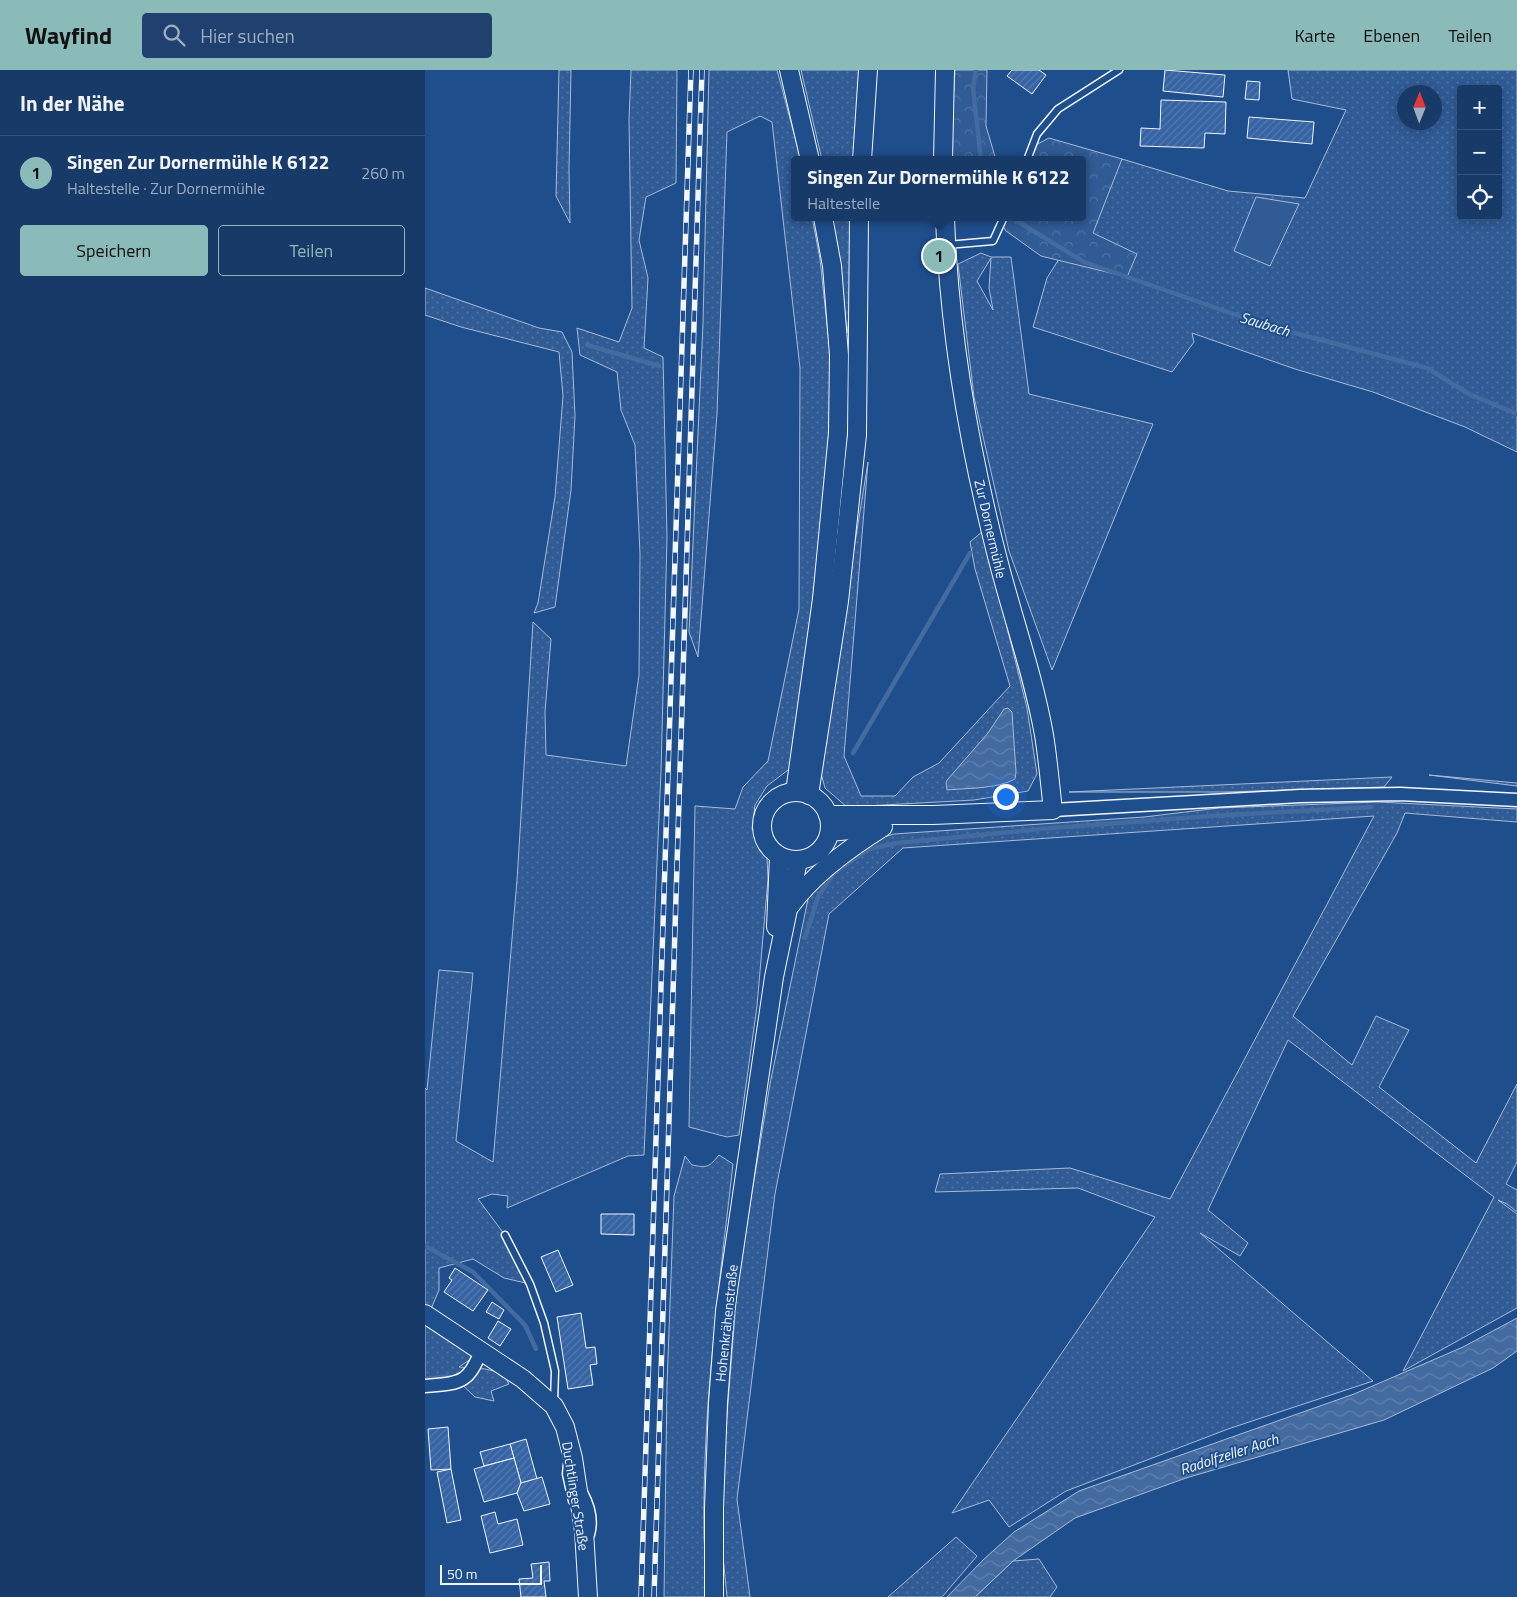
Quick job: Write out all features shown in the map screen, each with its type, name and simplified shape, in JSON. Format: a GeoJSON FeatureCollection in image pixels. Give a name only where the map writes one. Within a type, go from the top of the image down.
{"type":"FeatureCollection","features":[{"type":"Feature","properties":{"kind":"main road"},"geometry":{"type":"LineString","coordinates":[[789,70],[809,156]]}},
{"type":"Feature","properties":{"kind":"main road"},"geometry":{"type":"LineString","coordinates":[[862,156],[868,70]]}},
{"type":"Feature","properties":{"kind":"main road"},"geometry":{"type":"LineString","coordinates":[[943,156],[945,70]]}},
{"type":"Feature","properties":{"kind":"main road"},"geometry":{"type":"LineString","coordinates":[[802,794],[838,433],[839,355],[832,266],[824,221]]}},
{"type":"Feature","properties":{"kind":"main road"},"geometry":{"type":"LineString","coordinates":[[802,794],[839,601],[857,435],[859,221]]}},
{"type":"Feature","properties":{"kind":"main road","name":"Zur Dornermühle"},"geometry":{"type":"LineString","coordinates":[[945,221],[949,297],[967,423],[996,553],[1023,649],[1044,735],[1053,810]]}},
{"type":"Feature","properties":{"kind":"main road"},"geometry":{"type":"LineString","coordinates":[[787,793],[802,794],[821,803],[829,823],[824,846],[813,856],[798,861],[788,860],[772,852],[763,838],[762,822],[764,814],[773,801],[787,793]]}},
{"type":"Feature","properties":{"kind":"main road"},"geometry":{"type":"LineString","coordinates":[[829,823],[933,815],[1053,810]]}},
{"type":"Feature","properties":{"kind":"main road"},"geometry":{"type":"LineString","coordinates":[[788,910],[803,889],[866,837],[883,827],[933,815]]}},
{"type":"Feature","properties":{"kind":"main road"},"geometry":{"type":"LineString","coordinates":[[829,823],[883,827]]}},
{"type":"Feature","properties":{"kind":"main road"},"geometry":{"type":"LineString","coordinates":[[774,977],[779,856]]}},
{"type":"Feature","properties":{"kind":"main road"},"geometry":{"type":"LineString","coordinates":[[774,977],[798,861]]}},
{"type":"Feature","properties":{"kind":"main road","name":"Hohenkrähenstraße"},"geometry":{"type":"LineString","coordinates":[[714,1597],[714,1508],[718,1403],[725,1311],[774,977]]}},
{"type":"Feature","properties":{"kind":"main road","name":"Duchtlinger Straße"},"geometry":{"type":"LineString","coordinates":[[425,1314],[523,1379],[554,1406],[565,1427],[577,1483],[585,1548],[588,1597]]}},
{"type":"Feature","properties":{"kind":"street"},"geometry":{"type":"LineString","coordinates":[[1053,810],[1300,796],[1390,794],[1517,800]]}},
{"type":"Feature","properties":{"kind":"street"},"geometry":{"type":"LineString","coordinates":[[425,1386],[464,1379],[481,1352]]}},
{"type":"Feature","properties":{"kind":"lane"},"geometry":{"type":"LineString","coordinates":[[1029,156],[1037,134],[1058,109],[1119,70]]}},
{"type":"Feature","properties":{"kind":"lane"},"geometry":{"type":"LineString","coordinates":[[945,245],[993,241],[1002,221]]}},
{"type":"Feature","properties":{"kind":"lane"},"geometry":{"type":"LineString","coordinates":[[505,1235],[530,1284],[544,1323],[555,1371],[554,1406]]}},
{"type":"Feature","properties":{"kind":"lane"},"geometry":{"type":"LineString","coordinates":[[570,1448],[566,1474],[572,1502],[580,1505]]}},
{"type":"Feature","properties":{"kind":"lane"},"geometry":{"type":"LineString","coordinates":[[577,1483],[590,1503],[593,1520],[592,1534],[585,1548]]}},
{"type":"Feature","properties":{"kind":"green space"},"geometry":{"type":"Polygon","coordinates":[[[559,70],[571,70],[570,223],[556,196],[559,70]]]}},
{"type":"Feature","properties":{"kind":"green space"},"geometry":{"type":"Polygon","coordinates":[[[631,70],[677,70],[676,183],[646,197],[639,240],[648,278],[644,348],[663,357],[667,538],[661,772],[644,1155],[628,1156],[507,1208],[508,1196],[492,1194],[478,1199],[505,1235],[530,1284],[504,1278],[473,1259],[439,1268],[439,1290],[428,1316],[481,1352],[459,1367],[485,1369],[503,1373],[509,1384],[491,1391],[494,1401],[475,1397],[455,1378],[425,1382],[425,1088],[427,1090],[439,970],[473,973],[456,1141],[493,1162],[517,880],[533,622],[551,639],[545,712],[546,755],[626,766],[639,675],[640,554],[635,445],[621,410],[617,372],[580,355],[577,328],[619,342],[632,308],[629,120],[631,70]]]}},
{"type":"Feature","properties":{"kind":"green space"},"geometry":{"type":"Polygon","coordinates":[[[709,70],[777,70],[800,156],[791,156],[791,221],[813,221],[820,259],[830,353],[829,468],[792,767],[767,786],[755,805],[752,829],[767,857],[768,879],[757,1006],[739,1135],[727,1137],[689,1127],[695,806],[735,809],[743,787],[768,761],[799,609],[800,368],[772,122],[760,116],[727,132],[717,414],[698,657],[689,632],[703,323],[709,70]]]}},
{"type":"Feature","properties":{"kind":"green space"},"geometry":{"type":"Polygon","coordinates":[[[801,70],[860,70],[855,156],[821,156],[801,70]]]}},
{"type":"Feature","properties":{"kind":"green space"},"geometry":{"type":"Polygon","coordinates":[[[955,70],[987,70],[986,126],[995,156],[951,156],[955,70]]]}},
{"type":"Feature","properties":{"kind":"green space"},"geometry":{"type":"Polygon","coordinates":[[[1288,70],[1517,70],[1517,452],[1465,427],[1373,392],[1295,369],[1192,333],[1194,342],[1172,372],[1033,327],[1047,278],[1083,221],[1086,221],[1086,216],[1122,159],[1228,191],[1305,198],[1346,110],[1292,99],[1288,70]]]}},
{"type":"Feature","properties":{"kind":"green space"},"geometry":{"type":"Polygon","coordinates":[[[1049,138],[1122,159],[1093,233],[1137,254],[1127,277],[1041,256],[1006,231],[1000,221],[1086,221],[1086,156],[1029,156],[1032,147],[1049,138]]]}},
{"type":"Feature","properties":{"kind":"green space"},"geometry":{"type":"Polygon","coordinates":[[[1256,197],[1299,204],[1270,266],[1234,251],[1256,197]]]}},
{"type":"Feature","properties":{"kind":"green space"},"geometry":{"type":"Polygon","coordinates":[[[831,221],[850,221],[850,312],[847,333],[840,267],[831,221]]]}},
{"type":"Feature","properties":{"kind":"green space"},"geometry":{"type":"Polygon","coordinates":[[[981,253],[991,257],[1011,257],[1029,394],[1153,424],[1052,670],[1009,551],[974,397],[958,264],[981,253]],[[991,258],[977,281],[993,310],[989,288],[991,258]]]}},
{"type":"Feature","properties":{"kind":"green space"},"geometry":{"type":"Polygon","coordinates":[[[425,288],[539,328],[562,332],[572,352],[575,416],[571,490],[555,607],[534,613],[538,603],[555,497],[563,396],[559,352],[461,327],[425,315],[425,288]]]}},
{"type":"Feature","properties":{"kind":"green space"},"geometry":{"type":"Polygon","coordinates":[[[868,462],[844,756],[861,796],[895,796],[913,777],[939,763],[1010,686],[975,569],[970,542],[983,531],[1027,708],[1037,774],[1028,791],[974,800],[847,807],[825,788],[819,766],[868,462]]]}},
{"type":"Feature","properties":{"kind":"green space"},"geometry":{"type":"Polygon","coordinates":[[[1429,775],[1517,783],[1517,786],[1429,775]]]}},
{"type":"Feature","properties":{"kind":"green space"},"geometry":{"type":"Polygon","coordinates":[[[1392,777],[1384,787],[1225,792],[1069,792],[1392,777]]]}},
{"type":"Feature","properties":{"kind":"green space"},"geometry":{"type":"Polygon","coordinates":[[[1378,802],[1517,809],[1517,822],[1405,813],[1397,833],[1293,1016],[1352,1065],[1376,1016],[1409,1030],[1379,1087],[1476,1163],[1517,1084],[1517,1162],[1506,1184],[1517,1190],[1517,1212],[1498,1200],[1517,1214],[1517,1308],[1403,1371],[1494,1197],[1288,1040],[1208,1210],[1248,1243],[1240,1256],[1200,1233],[1373,1381],[1228,1429],[1066,1491],[1009,1527],[989,1500],[952,1513],[1155,1217],[1078,1188],[935,1192],[940,1174],[1070,1168],[1170,1199],[1374,816],[903,848],[829,914],[775,1194],[737,1499],[750,1597],[727,1597],[719,1516],[738,1277],[770,1084],[808,899],[825,875],[873,840],[894,834],[1144,817],[1219,808],[1378,802]]]}},
{"type":"Feature","properties":{"kind":"green space"},"geometry":{"type":"Polygon","coordinates":[[[719,1155],[733,1164],[712,1350],[706,1443],[704,1536],[707,1597],[664,1597],[667,1385],[674,1196],[685,1156],[692,1165],[708,1166],[719,1155]]]}},
{"type":"Feature","properties":{"kind":"green space"},"geometry":{"type":"Polygon","coordinates":[[[956,1537],[977,1556],[942,1597],[888,1597],[956,1537]]]}},
{"type":"Feature","properties":{"kind":"green space"},"geometry":{"type":"Polygon","coordinates":[[[1039,1559],[1057,1587],[1050,1597],[975,1597],[1013,1561],[1039,1559]]]}},
{"type":"Feature","properties":{"kind":"water"},"geometry":{"type":"Polygon","coordinates":[[[1008,708],[1012,712],[1015,779],[1000,785],[947,790],[946,782],[948,779],[988,733],[1004,709],[1008,708]]]}},
{"type":"Feature","properties":{"kind":"water","name":"Radolfzeller Aach"},"geometry":{"type":"Polygon","coordinates":[[[1517,1318],[1517,1351],[1493,1368],[1384,1420],[1186,1478],[1075,1518],[1013,1561],[975,1597],[947,1597],[1014,1532],[1079,1491],[1354,1394],[1463,1347],[1517,1318]]]}},
{"type":"Feature","properties":{"kind":"building"},"geometry":{"type":"Polygon","coordinates":[[[1012,70],[1039,70],[1046,75],[1032,94],[1007,76],[1012,70]]]}},
{"type":"Feature","properties":{"kind":"building"},"geometry":{"type":"Polygon","coordinates":[[[1165,70],[1225,75],[1223,97],[1163,91],[1165,70]]]}},
{"type":"Feature","properties":{"kind":"building"},"geometry":{"type":"Polygon","coordinates":[[[1247,81],[1260,82],[1259,100],[1245,99],[1247,81]]]}},
{"type":"Feature","properties":{"kind":"building"},"geometry":{"type":"Polygon","coordinates":[[[1161,100],[1226,102],[1225,134],[1205,133],[1204,148],[1140,146],[1141,128],[1160,129],[1161,100]]]}},
{"type":"Feature","properties":{"kind":"building"},"geometry":{"type":"Polygon","coordinates":[[[1249,117],[1314,122],[1312,144],[1247,138],[1249,117]]]}},
{"type":"Feature","properties":{"kind":"building"},"geometry":{"type":"Polygon","coordinates":[[[601,1214],[634,1214],[634,1235],[601,1234],[601,1214]]]}},
{"type":"Feature","properties":{"kind":"building"},"geometry":{"type":"Polygon","coordinates":[[[558,1250],[573,1285],[556,1292],[541,1257],[558,1250]]]}},
{"type":"Feature","properties":{"kind":"building"},"geometry":{"type":"Polygon","coordinates":[[[455,1268],[488,1290],[473,1311],[444,1292],[452,1280],[449,1278],[455,1268]]]}},
{"type":"Feature","properties":{"kind":"building"},"geometry":{"type":"Polygon","coordinates":[[[492,1302],[504,1310],[499,1319],[486,1312],[492,1302]]]}},
{"type":"Feature","properties":{"kind":"building"},"geometry":{"type":"Polygon","coordinates":[[[581,1313],[586,1348],[595,1347],[597,1364],[590,1365],[593,1385],[568,1389],[557,1317],[581,1313]]]}},
{"type":"Feature","properties":{"kind":"building"},"geometry":{"type":"Polygon","coordinates":[[[498,1321],[511,1329],[500,1346],[488,1338],[498,1321]]]}},
{"type":"Feature","properties":{"kind":"building"},"geometry":{"type":"Polygon","coordinates":[[[448,1427],[451,1469],[431,1470],[428,1429],[448,1427]]]}},
{"type":"Feature","properties":{"kind":"building"},"geometry":{"type":"Polygon","coordinates":[[[526,1439],[537,1479],[521,1483],[510,1444],[526,1439]]]}},
{"type":"Feature","properties":{"kind":"building"},"geometry":{"type":"Polygon","coordinates":[[[510,1444],[514,1458],[484,1466],[480,1452],[510,1444]]]}},
{"type":"Feature","properties":{"kind":"building"},"geometry":{"type":"Polygon","coordinates":[[[514,1458],[521,1483],[517,1493],[484,1502],[474,1469],[514,1458]]]}},
{"type":"Feature","properties":{"kind":"building"},"geometry":{"type":"Polygon","coordinates":[[[451,1469],[461,1520],[447,1523],[437,1472],[451,1469]]]}},
{"type":"Feature","properties":{"kind":"building"},"geometry":{"type":"Polygon","coordinates":[[[542,1477],[550,1504],[524,1511],[517,1493],[521,1483],[542,1477]]]}},
{"type":"Feature","properties":{"kind":"building"},"geometry":{"type":"Polygon","coordinates":[[[495,1512],[498,1524],[517,1519],[523,1545],[490,1553],[481,1516],[495,1512]]]}},
{"type":"Feature","properties":{"kind":"building"},"geometry":{"type":"Polygon","coordinates":[[[549,1562],[550,1581],[544,1581],[546,1597],[521,1597],[519,1579],[533,1578],[531,1564],[549,1562]]]}},
{"type":"Feature","properties":{"kind":"waterway","name":"Saubach"},"geometry":{"type":"LineString","coordinates":[[976,70],[973,88],[981,156]]}},
{"type":"Feature","properties":{"kind":"waterway","name":"Saubach"},"geometry":{"type":"LineString","coordinates":[[1017,221],[1084,262],[1265,325],[1427,368],[1469,394],[1517,414]]}},
{"type":"Feature","properties":{"kind":"waterway"},"geometry":{"type":"LineString","coordinates":[[587,345],[659,366]]}},
{"type":"Feature","properties":{"kind":"waterway"},"geometry":{"type":"LineString","coordinates":[[853,753],[970,553]]}},
{"type":"Feature","properties":{"kind":"waterway"},"geometry":{"type":"LineString","coordinates":[[805,938],[818,897],[834,873],[869,849],[897,843],[1052,828],[1211,816],[1371,807]]}},
{"type":"Feature","properties":{"kind":"waterway"},"geometry":{"type":"LineString","coordinates":[[425,1246],[473,1272],[525,1325],[536,1349]]}},
{"type":"Feature","properties":{"kind":"waterway"},"geometry":{"type":"LineString","coordinates":[[425,1379],[447,1376]]}},
{"type":"Feature","properties":{"kind":"railway"},"geometry":{"type":"LineString","coordinates":[[641,1597],[691,70]]}},
{"type":"Feature","properties":{"kind":"railway"},"geometry":{"type":"LineString","coordinates":[[654,1597],[702,70]]}},
{"type":"Feature","properties":{"kind":"place","name":"Singen Zur Dornermühle K 6122"},"geometry":{"type":"Point","coordinates":[939,256]}}]}
